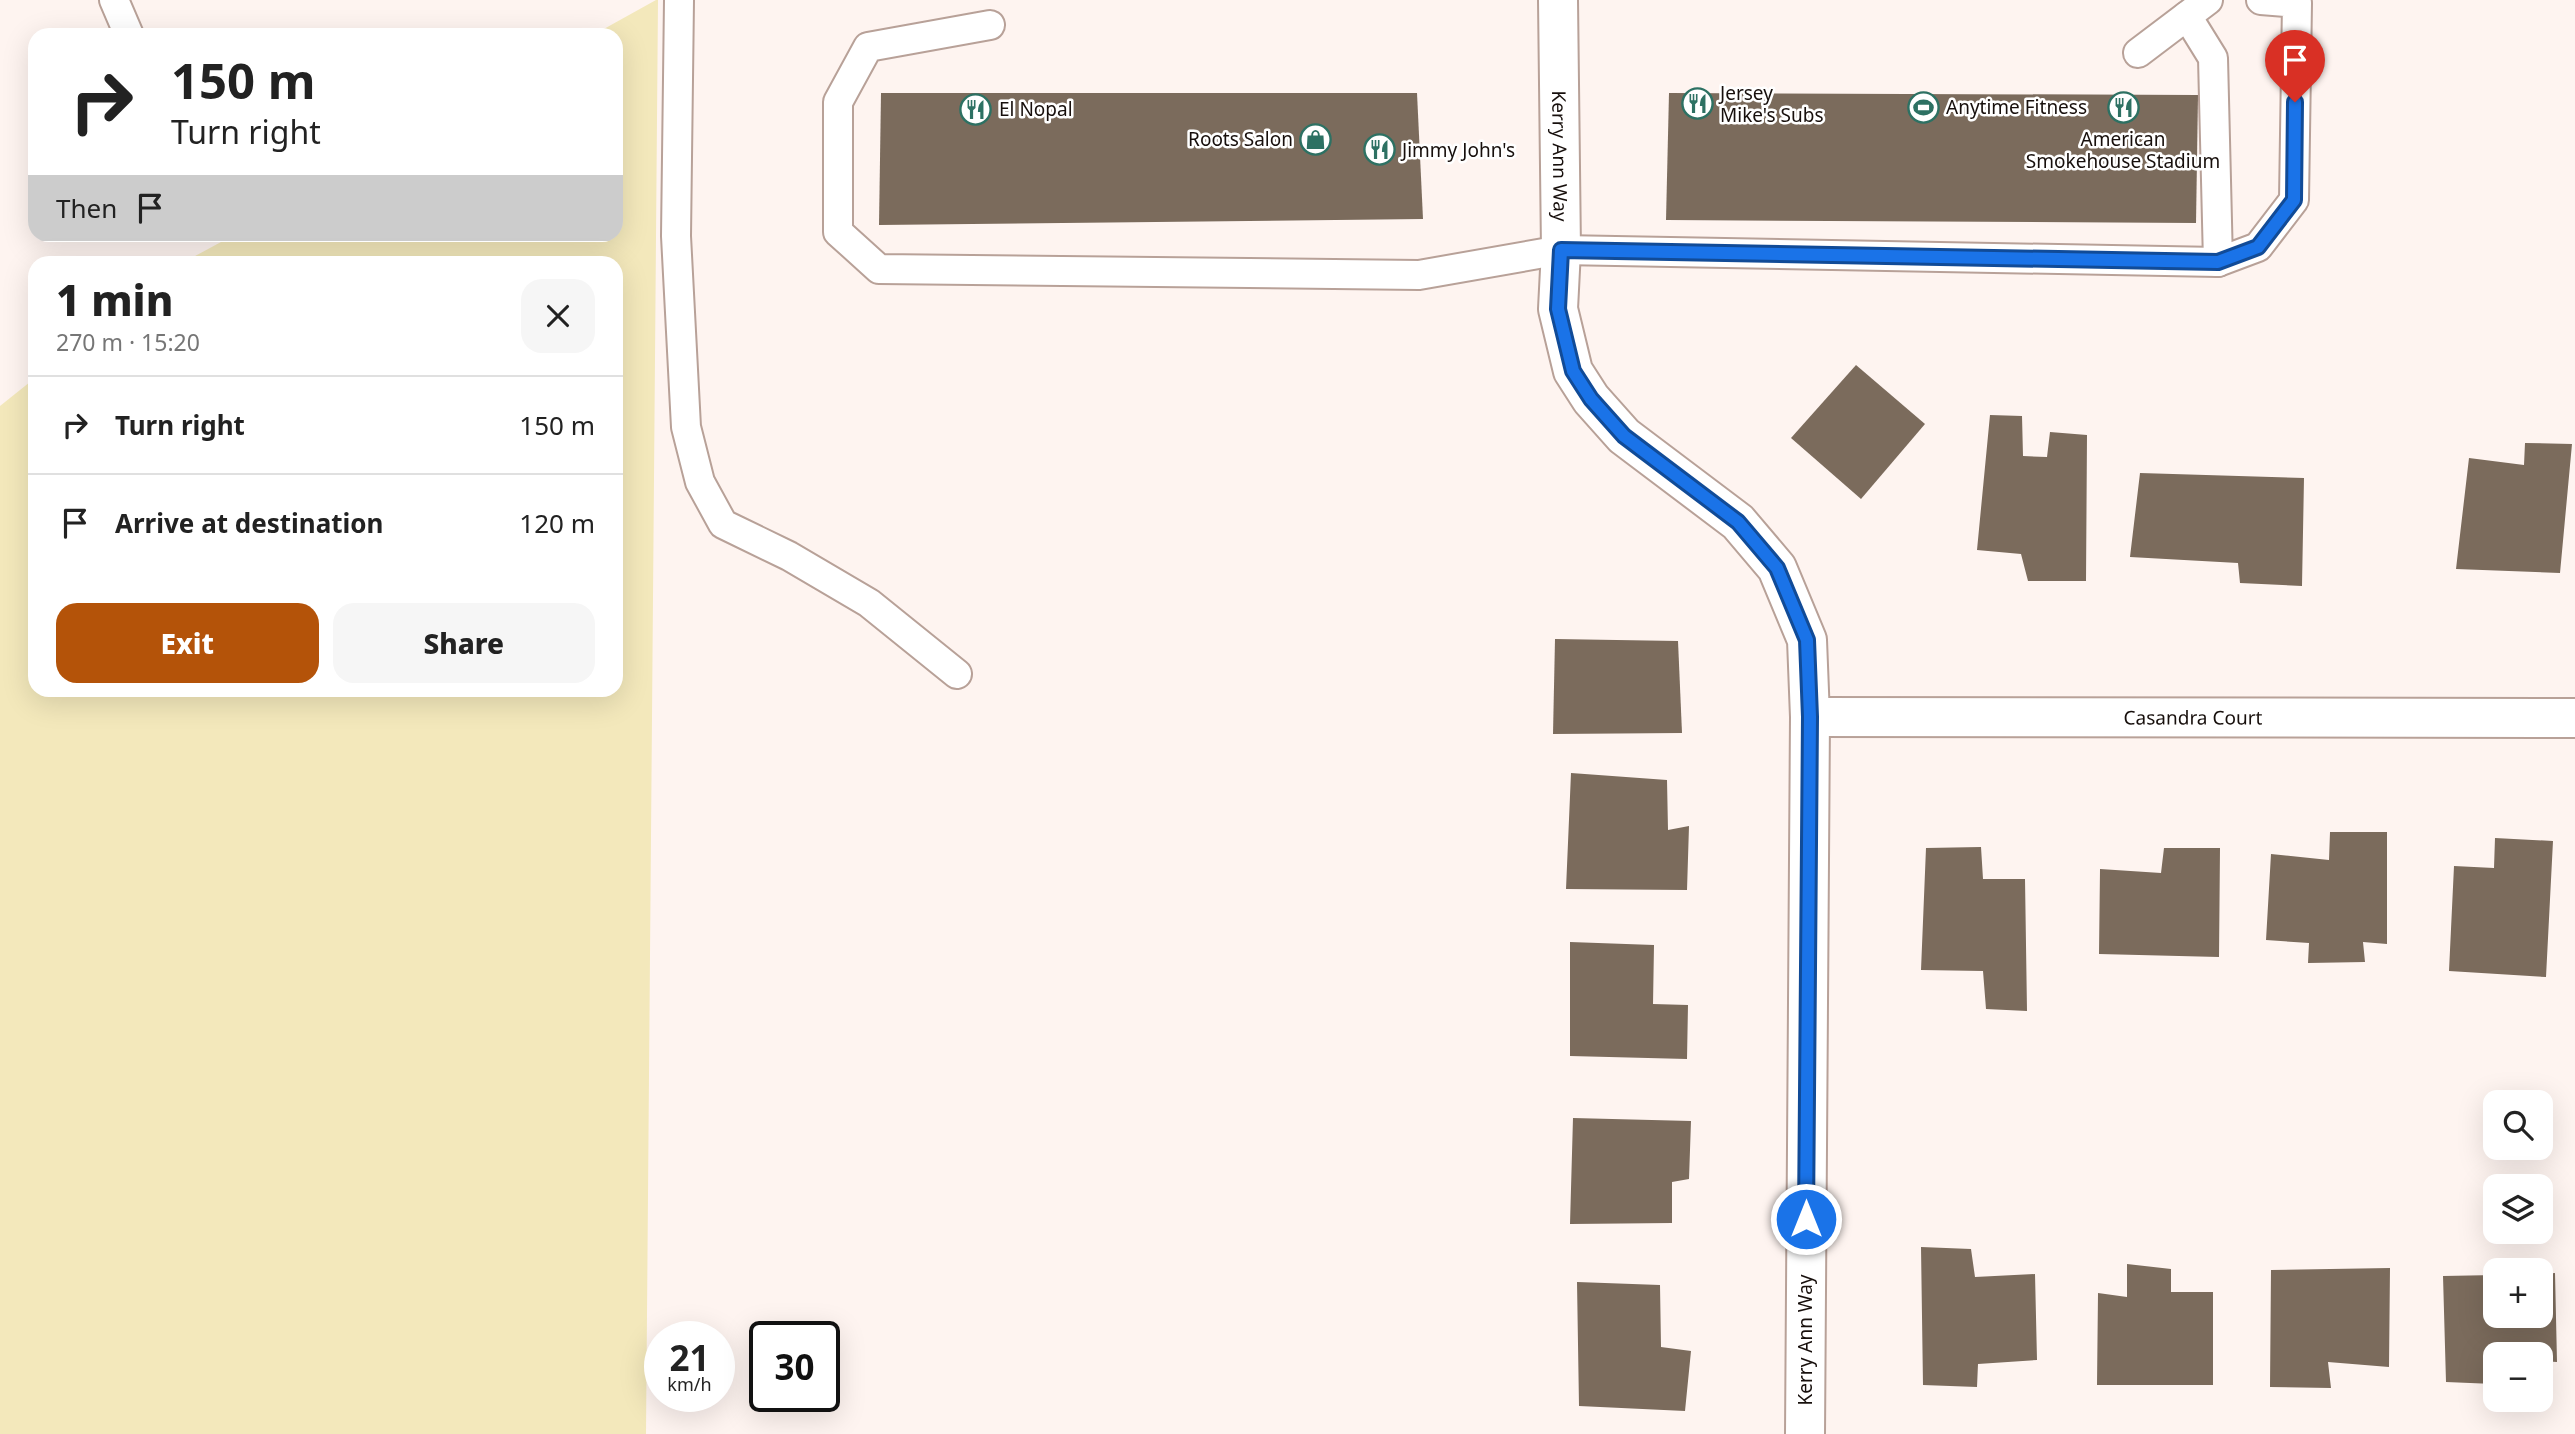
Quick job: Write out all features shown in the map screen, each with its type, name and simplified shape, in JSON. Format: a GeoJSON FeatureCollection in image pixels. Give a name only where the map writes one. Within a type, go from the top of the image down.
{"type":"FeatureCollection","features":[{"type":"Feature","properties":{"kind":"street","name":"Kerry Ann Way"},"geometry":{"type":"LineString","coordinates":[[1558,0],[1561,250],[1558,309],[1573,371],[1591,399],[1624,436],[1738,522],[1777,568],[1807,640],[1810,717],[1805,1434]]}},
{"type":"Feature","properties":{"kind":"street","name":"Casandra Court"},"geometry":{"type":"LineString","coordinates":[[1810,717],[2575,718]]}},
{"type":"Feature","properties":{"kind":"lane"},"geometry":{"type":"LineString","coordinates":[[114,0],[126,28]]}},
{"type":"Feature","properties":{"kind":"lane"},"geometry":{"type":"LineString","coordinates":[[679,0],[676,236],[686,427],[700,482],[723,524],[789,556],[869,603],[957,674]]}},
{"type":"Feature","properties":{"kind":"lane"},"geometry":{"type":"LineString","coordinates":[[990,24],[868,47],[838,102],[838,232],[879,270],[1419,275],[1561,250],[2218,262],[2258,247],[2294,200],[2297,3],[2261,0]]}},
{"type":"Feature","properties":{"kind":"lane"},"geometry":{"type":"LineString","coordinates":[[2138,53],[2197,8],[2213,58],[2218,262]]}},
{"type":"Feature","properties":{"kind":"shaded area"},"geometry":{"type":"Polygon","coordinates":[[[658,0],[647,1321],[644,1321],[646,1434],[0,1434],[0,406],[28,384],[28,697],[623,697],[623,256],[195,256],[221,242],[623,242],[623,28],[606,28],[658,0]]]}},
{"type":"Feature","properties":{"kind":"building"},"geometry":{"type":"Polygon","coordinates":[[[881,93],[1417,93],[1423,219],[879,225],[881,93]]]}},
{"type":"Feature","properties":{"kind":"building"},"geometry":{"type":"Polygon","coordinates":[[[1669,93],[2198,95],[2196,223],[1666,220],[1669,93]]]}},
{"type":"Feature","properties":{"kind":"building"},"geometry":{"type":"Polygon","coordinates":[[[1856,365],[1925,424],[1861,499],[1791,438],[1856,365]]]}},
{"type":"Feature","properties":{"kind":"building"},"geometry":{"type":"Polygon","coordinates":[[[1990,415],[2022,416],[2023,456],[2047,457],[2050,432],[2087,435],[2086,581],[2028,581],[2021,554],[1977,550],[1990,415]]]}},
{"type":"Feature","properties":{"kind":"building"},"geometry":{"type":"Polygon","coordinates":[[[2525,443],[2572,444],[2560,573],[2456,569],[2469,458],[2524,465],[2525,443]]]}},
{"type":"Feature","properties":{"kind":"building"},"geometry":{"type":"Polygon","coordinates":[[[2140,473],[2304,478],[2302,586],[2240,583],[2238,563],[2130,557],[2140,473]]]}},
{"type":"Feature","properties":{"kind":"building"},"geometry":{"type":"Polygon","coordinates":[[[1555,639],[1678,641],[1682,733],[1553,734],[1555,639]]]}},
{"type":"Feature","properties":{"kind":"building"},"geometry":{"type":"Polygon","coordinates":[[[1571,773],[1667,780],[1668,830],[1689,826],[1687,890],[1566,889],[1571,773]]]}},
{"type":"Feature","properties":{"kind":"building"},"geometry":{"type":"Polygon","coordinates":[[[2330,832],[2387,832],[2387,944],[2363,942],[2365,962],[2308,963],[2309,943],[2266,940],[2271,854],[2329,860],[2330,832]]]}},
{"type":"Feature","properties":{"kind":"building"},"geometry":{"type":"Polygon","coordinates":[[[2495,838],[2553,841],[2546,977],[2449,971],[2454,866],[2494,868],[2495,838]]]}},
{"type":"Feature","properties":{"kind":"building"},"geometry":{"type":"Polygon","coordinates":[[[1981,847],[1983,879],[2025,879],[2027,1011],[1986,1009],[1983,971],[1921,970],[1926,848],[1981,847]]]}},
{"type":"Feature","properties":{"kind":"building"},"geometry":{"type":"Polygon","coordinates":[[[2164,848],[2220,848],[2219,957],[2099,954],[2100,869],[2161,873],[2164,848]]]}},
{"type":"Feature","properties":{"kind":"building"},"geometry":{"type":"Polygon","coordinates":[[[1570,942],[1654,945],[1653,1004],[1688,1005],[1687,1059],[1570,1056],[1570,942]]]}},
{"type":"Feature","properties":{"kind":"building"},"geometry":{"type":"Polygon","coordinates":[[[1573,1118],[1691,1121],[1689,1179],[1672,1182],[1672,1223],[1570,1224],[1573,1118]]]}},
{"type":"Feature","properties":{"kind":"building"},"geometry":{"type":"Polygon","coordinates":[[[1921,1247],[1971,1249],[1975,1277],[2035,1274],[2037,1360],[1978,1364],[1977,1387],[1923,1385],[1921,1247]]]}},
{"type":"Feature","properties":{"kind":"building"},"geometry":{"type":"Polygon","coordinates":[[[2127,1264],[2171,1269],[2171,1292],[2213,1292],[2213,1385],[2097,1385],[2098,1293],[2127,1297],[2127,1264]]]}},
{"type":"Feature","properties":{"kind":"building"},"geometry":{"type":"Polygon","coordinates":[[[2390,1268],[2389,1367],[2328,1362],[2331,1388],[2270,1387],[2271,1270],[2390,1268]]]}},
{"type":"Feature","properties":{"kind":"building"},"geometry":{"type":"Polygon","coordinates":[[[2553,1273],[2557,1362],[2553,1362],[2553,1342],[2483,1342],[2483,1384],[2446,1382],[2443,1276],[2483,1275],[2483,1328],[2553,1328],[2553,1273]]]}},
{"type":"Feature","properties":{"kind":"building"},"geometry":{"type":"Polygon","coordinates":[[[1577,1282],[1660,1285],[1661,1347],[1691,1351],[1685,1411],[1579,1406],[1577,1282]]]}},
{"type":"Feature","properties":{"kind":"place","name":"Jersey Mike's Subs"},"geometry":{"type":"Point","coordinates":[1697,104]}},
{"type":"Feature","properties":{"kind":"place","name":"Anytime Fitness"},"geometry":{"type":"Point","coordinates":[1923,107]}},
{"type":"Feature","properties":{"kind":"place","name":"American Smokehouse Stadium"},"geometry":{"type":"Point","coordinates":[2123,108]}},
{"type":"Feature","properties":{"kind":"place","name":"El Nopal"},"geometry":{"type":"Point","coordinates":[976,109]}},
{"type":"Feature","properties":{"kind":"place","name":"Roots Salon"},"geometry":{"type":"Point","coordinates":[1316,139]}},
{"type":"Feature","properties":{"kind":"place","name":"Jimmy John's"},"geometry":{"type":"Point","coordinates":[1379,150]}},
{"type":"Feature","properties":{"kind":"route"},"geometry":{"type":"LineString","coordinates":[[1806,1219],[1810,717],[1807,640],[1777,568],[1738,522],[1624,436],[1591,399],[1573,371],[1558,309],[1561,250],[2218,262],[2258,247],[2294,200],[2295,102]]}}]}
